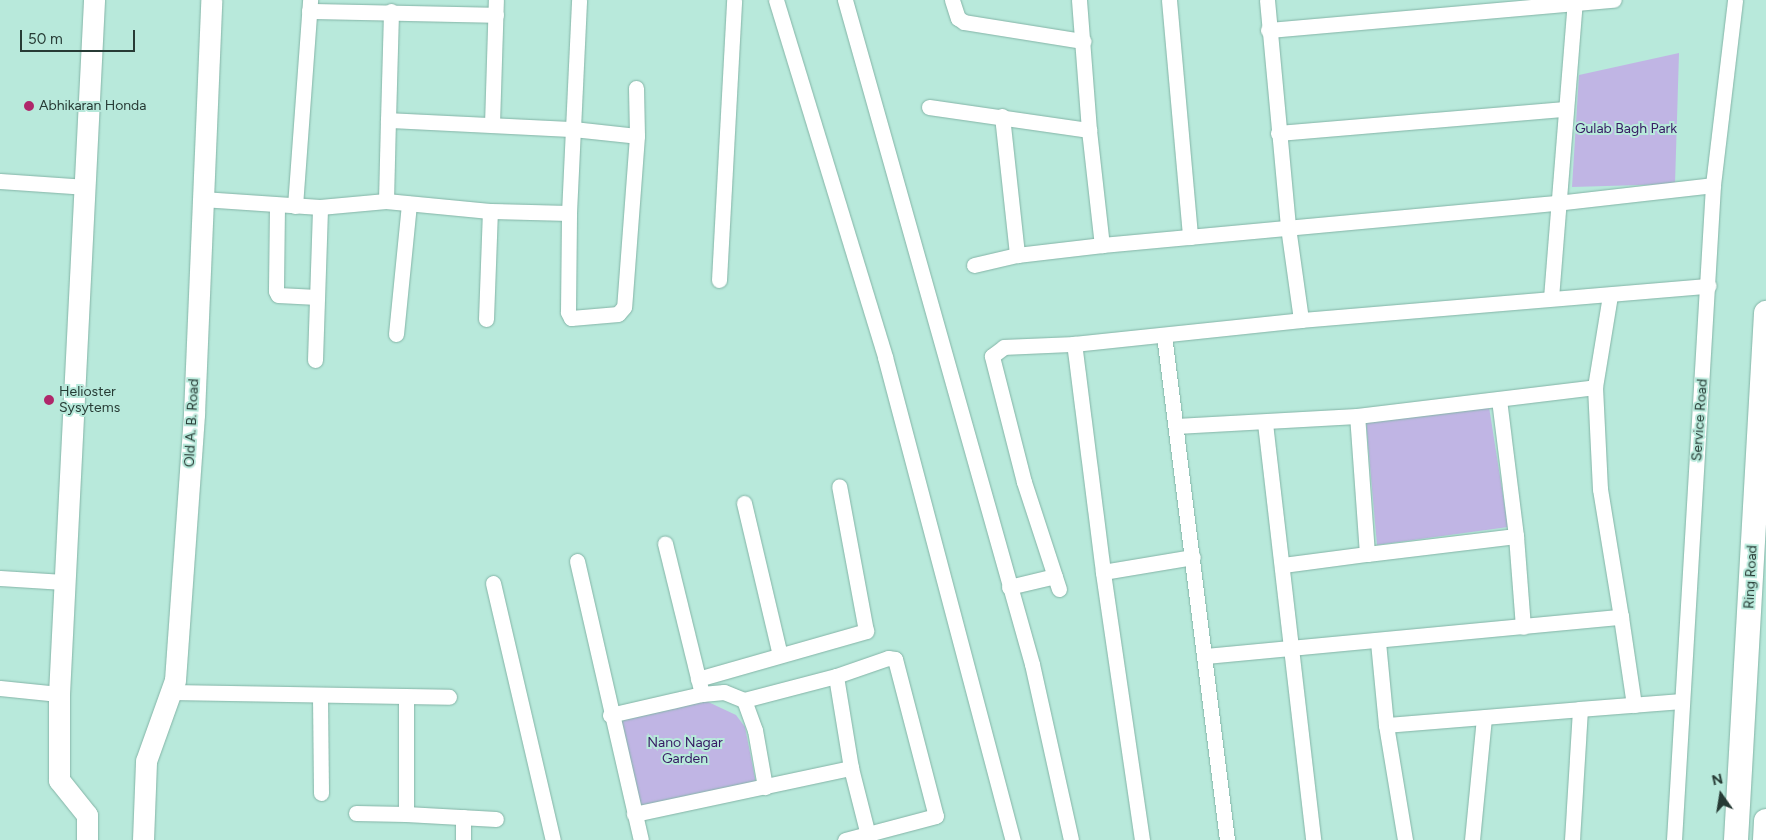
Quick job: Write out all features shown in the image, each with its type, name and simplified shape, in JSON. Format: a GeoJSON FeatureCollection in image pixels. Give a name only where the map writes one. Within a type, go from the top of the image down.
{"type":"FeatureCollection","features":[{"type":"Feature","properties":{"kind":"main road"},"geometry":{"type":"LineString","coordinates":[[87,840],[87,815],[59,780],[59,694],[87,187],[94,0]]}},
{"type":"Feature","properties":{"kind":"main road","name":"Old A. B. Road"},"geometry":{"type":"LineString","coordinates":[[143,840],[146,761],[175,680],[194,414],[210,0]]}},
{"type":"Feature","properties":{"kind":"main road","name":"Ring Road"},"geometry":{"type":"LineString","coordinates":[[1736,840],[1766,313]]}},
{"type":"Feature","properties":{"kind":"main road"},"geometry":{"type":"LineString","coordinates":[[1765,840],[1766,821]]}},
{"type":"Feature","properties":{"kind":"street"},"geometry":{"type":"LineString","coordinates":[[579,0],[569,213],[568,312],[571,318],[618,314],[624,308],[637,136],[636,88]]}},
{"type":"Feature","properties":{"kind":"street"},"geometry":{"type":"LineString","coordinates":[[719,280],[734,0]]}},
{"type":"Feature","properties":{"kind":"street"},"geometry":{"type":"LineString","coordinates":[[776,0],[885,357],[1014,840]]}},
{"type":"Feature","properties":{"kind":"street"},"geometry":{"type":"LineString","coordinates":[[845,0],[1032,664],[1071,840]]}},
{"type":"Feature","properties":{"kind":"street"},"geometry":{"type":"LineString","coordinates":[[952,0],[958,18],[964,22],[1083,41]]}},
{"type":"Feature","properties":{"kind":"street"},"geometry":{"type":"LineString","coordinates":[[1169,0],[1190,237]]}},
{"type":"Feature","properties":{"kind":"street"},"geometry":{"type":"LineString","coordinates":[[1267,0],[1278,133],[1288,227],[1301,320]]}},
{"type":"Feature","properties":{"kind":"street"},"geometry":{"type":"LineString","coordinates":[[1268,30],[1614,0]]}},
{"type":"Feature","properties":{"kind":"street","name":"Service Road"},"geometry":{"type":"LineString","coordinates":[[1674,840],[1681,701],[1709,286],[1712,185],[1735,0]]}},
{"type":"Feature","properties":{"kind":"street"},"geometry":{"type":"LineString","coordinates":[[1083,1],[1083,41],[1089,130],[1102,245]]}},
{"type":"Feature","properties":{"kind":"street"},"geometry":{"type":"LineString","coordinates":[[1551,298],[1556,203],[1575,2]]}},
{"type":"Feature","properties":{"kind":"street"},"geometry":{"type":"LineString","coordinates":[[296,206],[309,5],[391,11],[496,7],[492,124]]}},
{"type":"Feature","properties":{"kind":"street"},"geometry":{"type":"LineString","coordinates":[[386,201],[391,11]]}},
{"type":"Feature","properties":{"kind":"street"},"geometry":{"type":"LineString","coordinates":[[929,107],[1089,130]]}},
{"type":"Feature","properties":{"kind":"street"},"geometry":{"type":"LineString","coordinates":[[1278,133],[1565,109]]}},
{"type":"Feature","properties":{"kind":"street"},"geometry":{"type":"LineString","coordinates":[[1002,116],[1018,255]]}},
{"type":"Feature","properties":{"kind":"street"},"geometry":{"type":"LineString","coordinates":[[388,120],[573,129],[637,136]]}},
{"type":"Feature","properties":{"kind":"street"},"geometry":{"type":"LineString","coordinates":[[0,181],[87,187]]}},
{"type":"Feature","properties":{"kind":"street"},"geometry":{"type":"LineString","coordinates":[[974,265],[1018,255],[1102,245],[1556,203],[1712,185]]}},
{"type":"Feature","properties":{"kind":"street"},"geometry":{"type":"LineString","coordinates":[[202,199],[277,206],[320,207],[386,201],[490,211],[569,213]]}},
{"type":"Feature","properties":{"kind":"street"},"geometry":{"type":"LineString","coordinates":[[396,334],[409,204]]}},
{"type":"Feature","properties":{"kind":"street"},"geometry":{"type":"LineString","coordinates":[[277,206],[276,291],[278,294],[317,297]]}},
{"type":"Feature","properties":{"kind":"street"},"geometry":{"type":"LineString","coordinates":[[315,360],[320,207]]}},
{"type":"Feature","properties":{"kind":"street"},"geometry":{"type":"LineString","coordinates":[[486,319],[490,211]]}},
{"type":"Feature","properties":{"kind":"street"},"geometry":{"type":"LineString","coordinates":[[1009,587],[1057,582],[1024,482],[992,356],[1004,347],[1074,344],[1301,320],[1709,286]]}},
{"type":"Feature","properties":{"kind":"street"},"geometry":{"type":"LineString","coordinates":[[1610,295],[1595,387],[1600,489],[1622,617],[1634,705]]}},
{"type":"Feature","properties":{"kind":"street"},"geometry":{"type":"LineString","coordinates":[[1164,335],[1227,840]]}},
{"type":"Feature","properties":{"kind":"street"},"geometry":{"type":"LineString","coordinates":[[1074,344],[1103,572],[1142,840]]}},
{"type":"Feature","properties":{"kind":"street"},"geometry":{"type":"LineString","coordinates":[[1176,426],[1265,423],[1357,416],[1595,387]]}},
{"type":"Feature","properties":{"kind":"street"},"geometry":{"type":"LineString","coordinates":[[1499,400],[1516,536],[1523,627]]}},
{"type":"Feature","properties":{"kind":"street"},"geometry":{"type":"LineString","coordinates":[[1357,416],[1367,554]]}},
{"type":"Feature","properties":{"kind":"street"},"geometry":{"type":"LineString","coordinates":[[1265,423],[1284,565],[1313,840]]}},
{"type":"Feature","properties":{"kind":"street"},"geometry":{"type":"LineString","coordinates":[[698,679],[866,631],[839,486]]}},
{"type":"Feature","properties":{"kind":"street"},"geometry":{"type":"LineString","coordinates":[[744,503],[780,655]]}},
{"type":"Feature","properties":{"kind":"street"},"geometry":{"type":"LineString","coordinates":[[1284,565],[1516,536]]}},
{"type":"Feature","properties":{"kind":"street"},"geometry":{"type":"LineString","coordinates":[[665,543],[702,694]]}},
{"type":"Feature","properties":{"kind":"street"},"geometry":{"type":"LineString","coordinates":[[1103,572],[1193,557]]}},
{"type":"Feature","properties":{"kind":"street"},"geometry":{"type":"LineString","coordinates":[[577,561],[610,715],[641,840]]}},
{"type":"Feature","properties":{"kind":"street"},"geometry":{"type":"LineString","coordinates":[[0,578],[64,582]]}},
{"type":"Feature","properties":{"kind":"street"},"geometry":{"type":"LineString","coordinates":[[493,583],[552,840]]}},
{"type":"Feature","properties":{"kind":"street"},"geometry":{"type":"LineString","coordinates":[[1205,656],[1292,646],[1378,642],[1622,617]]}},
{"type":"Feature","properties":{"kind":"street"},"geometry":{"type":"LineString","coordinates":[[1378,642],[1386,724],[1405,840]]}},
{"type":"Feature","properties":{"kind":"street"},"geometry":{"type":"LineString","coordinates":[[610,715],[702,694],[724,692],[744,700],[836,676],[888,658],[894,659],[936,816],[845,840]]}},
{"type":"Feature","properties":{"kind":"street"},"geometry":{"type":"LineString","coordinates":[[836,676],[851,768],[868,835]]}},
{"type":"Feature","properties":{"kind":"street"},"geometry":{"type":"LineString","coordinates":[[0,688],[59,694]]}},
{"type":"Feature","properties":{"kind":"street"},"geometry":{"type":"LineString","coordinates":[[171,692],[320,697],[450,698]]}},
{"type":"Feature","properties":{"kind":"street"},"geometry":{"type":"LineString","coordinates":[[320,697],[321,793]]}},
{"type":"Feature","properties":{"kind":"street"},"geometry":{"type":"LineString","coordinates":[[406,697],[406,814]]}},
{"type":"Feature","properties":{"kind":"street"},"geometry":{"type":"LineString","coordinates":[[744,700],[755,730],[765,787]]}},
{"type":"Feature","properties":{"kind":"street"},"geometry":{"type":"LineString","coordinates":[[1386,724],[1484,718],[1681,701]]}},
{"type":"Feature","properties":{"kind":"street"},"geometry":{"type":"LineString","coordinates":[[1572,840],[1580,709]]}},
{"type":"Feature","properties":{"kind":"street"},"geometry":{"type":"LineString","coordinates":[[1472,840],[1484,718]]}},
{"type":"Feature","properties":{"kind":"street"},"geometry":{"type":"LineString","coordinates":[[634,814],[851,768]]}},
{"type":"Feature","properties":{"kind":"street"},"geometry":{"type":"LineString","coordinates":[[356,813],[496,819]]}},
{"type":"Feature","properties":{"kind":"street"},"geometry":{"type":"LineString","coordinates":[[463,817],[463,840]]}},
{"type":"Feature","properties":{"kind":"green space","name":"Gulab Bagh Park"},"geometry":{"type":"Polygon","coordinates":[[[1679,53],[1675,184],[1572,187],[1579,75],[1679,53]]]}},
{"type":"Feature","properties":{"kind":"green space"},"geometry":{"type":"Polygon","coordinates":[[[1489,407],[1508,527],[1377,545],[1366,421],[1489,407]]]}},
{"type":"Feature","properties":{"kind":"green space","name":"Nano Nagar Garden"},"geometry":{"type":"Polygon","coordinates":[[[706,701],[736,715],[745,727],[756,783],[637,809],[616,722],[706,701]]]}},
{"type":"Feature","properties":{"kind":"place","name":"Abhikaran Honda"},"geometry":{"type":"Point","coordinates":[29,106]}},
{"type":"Feature","properties":{"kind":"place","name":"Helioster Sysytems"},"geometry":{"type":"Point","coordinates":[49,400]}}]}
